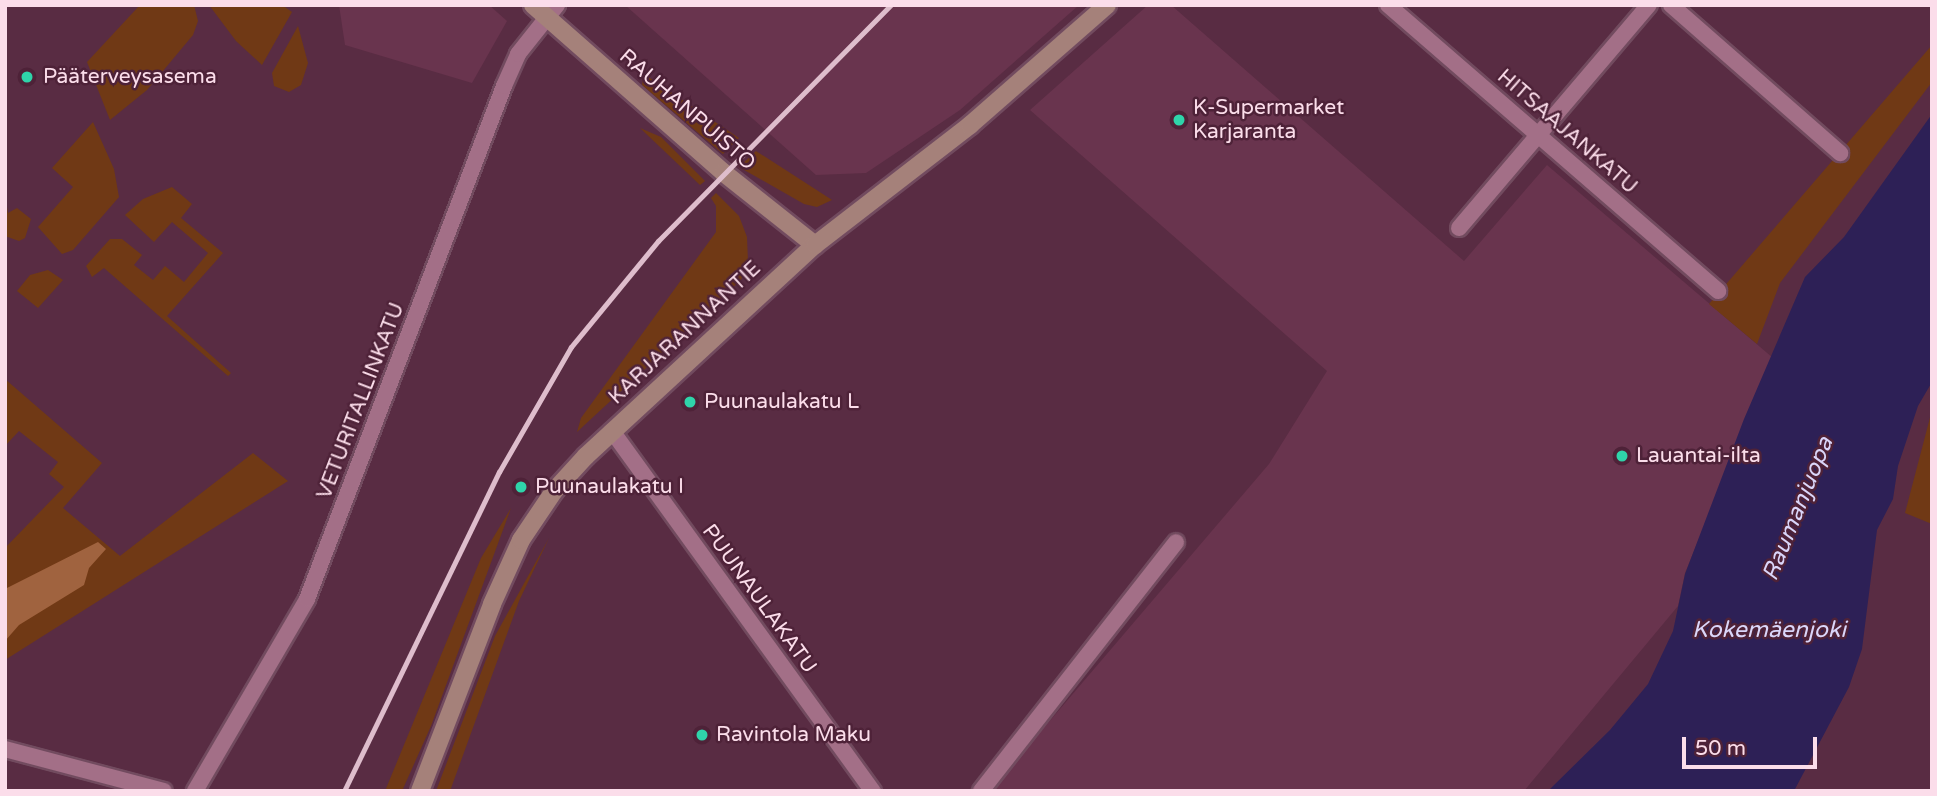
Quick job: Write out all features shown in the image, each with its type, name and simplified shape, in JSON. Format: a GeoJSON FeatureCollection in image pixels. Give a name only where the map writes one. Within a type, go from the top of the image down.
{"type":"FeatureCollection","features":[{"type":"Feature","properties":{"kind":"main road","name":"RAUHANPUISTO"},"geometry":{"type":"LineString","coordinates":[[533,5],[552,11],[724,173],[815,245]]}},
{"type":"Feature","properties":{"kind":"main road","name":"KARJARANNANTIE"},"geometry":{"type":"LineString","coordinates":[[420,791],[521,540],[554,491],[612,431],[815,245],[970,125],[1107,5]]}},
{"type":"Feature","properties":{"kind":"street","name":"HITSAAJANKATU"},"geometry":{"type":"LineString","coordinates":[[1388,5],[1718,291]]}},
{"type":"Feature","properties":{"kind":"street"},"geometry":{"type":"LineString","coordinates":[[1460,228],[1649,5]]}},
{"type":"Feature","properties":{"kind":"street"},"geometry":{"type":"LineString","coordinates":[[1671,5],[1840,153]]}},
{"type":"Feature","properties":{"kind":"street","name":"VETURITALLINKATU"},"geometry":{"type":"LineString","coordinates":[[195,791],[307,600],[504,86],[519,54],[552,11]]}},
{"type":"Feature","properties":{"kind":"street","name":"PUUNAULAKATU"},"geometry":{"type":"LineString","coordinates":[[612,431],[873,791]]}},
{"type":"Feature","properties":{"kind":"street"},"geometry":{"type":"LineString","coordinates":[[981,791],[1176,542]]}},
{"type":"Feature","properties":{"kind":"street"},"geometry":{"type":"LineString","coordinates":[[5,749],[164,791]]}},
{"type":"Feature","properties":{"kind":"shaded area"},"geometry":{"type":"Polygon","coordinates":[[[140,5],[194,5],[198,21],[193,35],[147,90],[110,120],[87,62],[140,5]]]}},
{"type":"Feature","properties":{"kind":"shaded area"},"geometry":{"type":"Polygon","coordinates":[[[209,5],[282,5],[292,12],[262,65],[236,41],[209,5]]]}},
{"type":"Feature","properties":{"kind":"shaded area"},"geometry":{"type":"Polygon","coordinates":[[[339,5],[489,5],[507,21],[472,83],[345,45],[339,5]]]}},
{"type":"Feature","properties":{"kind":"shaded area"},"geometry":{"type":"Polygon","coordinates":[[[625,5],[1079,5],[960,110],[866,173],[816,175],[625,5]]]}},
{"type":"Feature","properties":{"kind":"shaded area"},"geometry":{"type":"Polygon","coordinates":[[[1148,5],[1171,5],[1464,261],[1547,165],[1773,358],[1685,573],[1678,606],[1524,791],[990,791],[1269,464],[1327,371],[1030,110],[1148,5]]]}},
{"type":"Feature","properties":{"kind":"shaded area"},"geometry":{"type":"Polygon","coordinates":[[[298,26],[308,63],[301,85],[289,92],[274,86],[272,73],[298,26]]]}},
{"type":"Feature","properties":{"kind":"shaded area"},"geometry":{"type":"Polygon","coordinates":[[[1932,45],[1932,82],[1780,283],[1757,344],[1709,304],[1932,45]]]}},
{"type":"Feature","properties":{"kind":"shaded area"},"geometry":{"type":"Polygon","coordinates":[[[644,74],[739,138],[723,154],[642,85],[644,74]]]}},
{"type":"Feature","properties":{"kind":"shaded area"},"geometry":{"type":"Polygon","coordinates":[[[93,122],[114,169],[119,197],[73,250],[62,254],[38,227],[73,187],[52,168],[93,122]]]}},
{"type":"Feature","properties":{"kind":"shaded area"},"geometry":{"type":"Polygon","coordinates":[[[640,128],[661,137],[705,181],[700,185],[640,128]]]}},
{"type":"Feature","properties":{"kind":"shaded area"},"geometry":{"type":"Polygon","coordinates":[[[756,151],[832,200],[817,207],[804,204],[739,167],[756,151]]]}},
{"type":"Feature","properties":{"kind":"shaded area"},"geometry":{"type":"Polygon","coordinates":[[[172,187],[192,204],[181,218],[223,253],[167,316],[231,373],[228,376],[104,268],[92,277],[86,266],[110,239],[122,239],[142,255],[134,265],[153,280],[165,266],[184,282],[208,253],[172,222],[154,242],[125,215],[143,199],[172,187]]]}},
{"type":"Feature","properties":{"kind":"shaded area"},"geometry":{"type":"Polygon","coordinates":[[[716,193],[739,216],[747,237],[748,261],[741,280],[577,432],[581,418],[716,232],[716,206],[711,198],[716,193]]]}},
{"type":"Feature","properties":{"kind":"shaded area"},"geometry":{"type":"Polygon","coordinates":[[[5,195],[8,213],[17,208],[31,219],[25,238],[19,241],[5,236],[5,195]]]}},
{"type":"Feature","properties":{"kind":"shaded area"},"geometry":{"type":"Polygon","coordinates":[[[48,270],[63,280],[38,308],[17,291],[30,275],[48,270]]]}},
{"type":"Feature","properties":{"kind":"shaded area"},"geometry":{"type":"Polygon","coordinates":[[[5,379],[102,463],[63,508],[120,556],[253,453],[288,481],[5,660],[5,548],[64,487],[49,474],[58,462],[19,431],[5,446],[5,379]]]}},
{"type":"Feature","properties":{"kind":"shaded area"},"geometry":{"type":"Polygon","coordinates":[[[1932,410],[1932,524],[1905,513],[1932,410]]]}},
{"type":"Feature","properties":{"kind":"shaded area"},"geometry":{"type":"Polygon","coordinates":[[[511,508],[431,726],[402,791],[385,791],[481,558],[511,508]]]}},
{"type":"Feature","properties":{"kind":"shaded area"},"geometry":{"type":"Polygon","coordinates":[[[549,538],[519,601],[450,791],[436,791],[495,636],[549,538]]]}},
{"type":"Feature","properties":{"kind":"shaded area"},"geometry":{"type":"Polygon","coordinates":[[[98,542],[106,549],[89,568],[84,585],[19,625],[5,641],[5,589],[98,542]]]}},
{"type":"Feature","properties":{"kind":"water","name":"Kokemäenjoki"},"geometry":{"type":"Polygon","coordinates":[[[1932,114],[1932,382],[1918,406],[1898,466],[1893,499],[1877,530],[1862,649],[1849,687],[1794,791],[1548,791],[1610,730],[1648,684],[1673,631],[1685,574],[1744,419],[1805,277],[1844,237],[1932,114]]]}},
{"type":"Feature","properties":{"kind":"railway"},"geometry":{"type":"LineString","coordinates":[[344,791],[499,472],[571,347],[658,241],[891,5]]}},
{"type":"Feature","properties":{"kind":"place","name":"Pääterveysasema"},"geometry":{"type":"Point","coordinates":[27,77]}},
{"type":"Feature","properties":{"kind":"place","name":"K-Supermarket Karjaranta"},"geometry":{"type":"Point","coordinates":[1179,120]}},
{"type":"Feature","properties":{"kind":"place","name":"Puunaulakatu L"},"geometry":{"type":"Point","coordinates":[690,402]}},
{"type":"Feature","properties":{"kind":"place","name":"Lauantai-ilta"},"geometry":{"type":"Point","coordinates":[1622,456]}},
{"type":"Feature","properties":{"kind":"place","name":"Puunaulakatu I"},"geometry":{"type":"Point","coordinates":[521,487]}},
{"type":"Feature","properties":{"kind":"place","name":"Ravintola Maku"},"geometry":{"type":"Point","coordinates":[702,735]}},
{"type":"Feature","properties":{"kind":"water label","name":"Raumanjuopa"},"geometry":{"type":"Point","coordinates":[1798,509]}}]}
